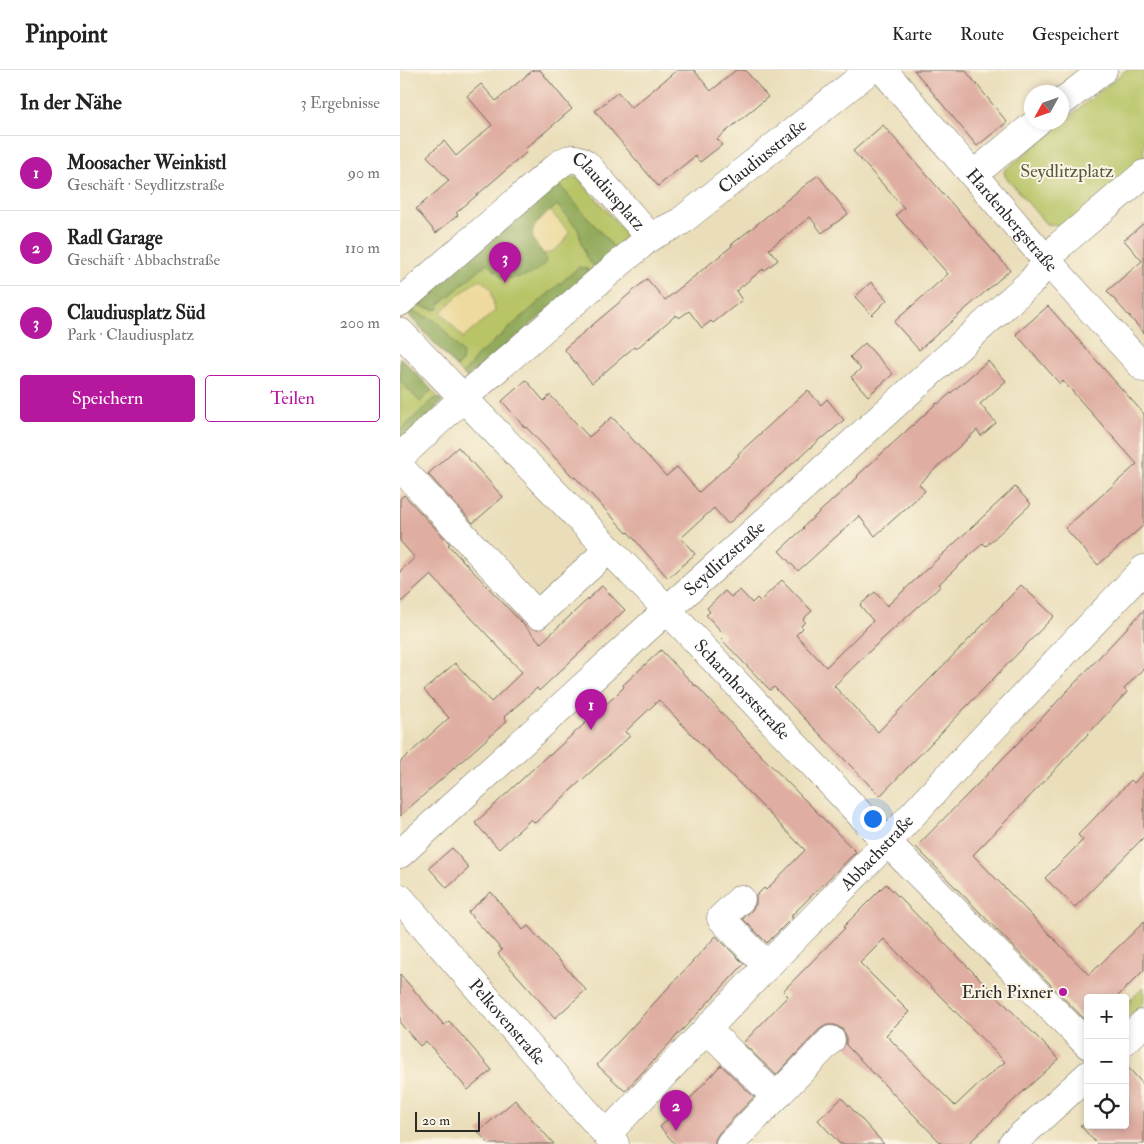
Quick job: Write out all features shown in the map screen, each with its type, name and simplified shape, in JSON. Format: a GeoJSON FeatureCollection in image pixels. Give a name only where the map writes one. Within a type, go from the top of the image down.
{"type":"FeatureCollection","features":[{"type":"Feature","properties":{"kind":"street","name":"Claudiusstraße"},"geometry":{"type":"LineString","coordinates":[[650,237],[680,222],[870,70]]}},
{"type":"Feature","properties":{"kind":"street","name":"Hardenbergstraße"},"geometry":{"type":"LineString","coordinates":[[882,70],[1048,262],[1144,368]]}},
{"type":"Feature","properties":{"kind":"street"},"geometry":{"type":"LineString","coordinates":[[1069,97],[1103,70]]}},
{"type":"Feature","properties":{"kind":"street"},"geometry":{"type":"LineString","coordinates":[[973,175],[1027,130]]}},
{"type":"Feature","properties":{"kind":"street","name":"Claudiusplatz"},"geometry":{"type":"LineString","coordinates":[[400,302],[549,173],[570,159],[576,158],[586,164],[650,237],[463,398],[400,457]]}},
{"type":"Feature","properties":{"kind":"street"},"geometry":{"type":"LineString","coordinates":[[1048,262],[1060,245],[1144,174]]}},
{"type":"Feature","properties":{"kind":"street","name":"Seydlitzstraße"},"geometry":{"type":"LineString","coordinates":[[400,854],[666,610],[1032,281],[1048,262]]}},
{"type":"Feature","properties":{"kind":"street","name":"Scharnhorststraße"},"geometry":{"type":"LineString","coordinates":[[400,332],[609,549],[886,842],[1084,1041]]}},
{"type":"Feature","properties":{"kind":"street"},"geometry":{"type":"LineString","coordinates":[[400,467],[537,615],[609,549]]}},
{"type":"Feature","properties":{"kind":"street","name":"Abbachstraße"},"geometry":{"type":"LineString","coordinates":[[611,1139],[707,1029],[1144,569]]}},
{"type":"Feature","properties":{"kind":"street","name":"Pelkovenstraße"},"geometry":{"type":"LineString","coordinates":[[400,898],[535,1055],[611,1139]]}},
{"type":"Feature","properties":{"kind":"street"},"geometry":{"type":"LineString","coordinates":[[740,899],[720,918],[767,966]]}},
{"type":"Feature","properties":{"kind":"street"},"geometry":{"type":"LineString","coordinates":[[1127,1039],[1144,1023]]}},
{"type":"Feature","properties":{"kind":"street"},"geometry":{"type":"LineString","coordinates":[[707,1029],[776,1097]]}},
{"type":"Feature","properties":{"kind":"street"},"geometry":{"type":"LineString","coordinates":[[730,1144],[831,1040]]}},
{"type":"Feature","properties":{"kind":"street"},"geometry":{"type":"LineString","coordinates":[[1012,1144],[1084,1079]]}},
{"type":"Feature","properties":{"kind":"green space","name":"Seydlitzplatz"},"geometry":{"type":"Polygon","coordinates":[[[1126,70],[1144,70],[1144,159],[1073,219],[1058,225],[1046,224],[1005,176],[1004,171],[1054,130],[1069,130],[1069,117],[1126,70]]]}},
{"type":"Feature","properties":{"kind":"green space"},"geometry":{"type":"Polygon","coordinates":[[[567,177],[578,178],[624,231],[625,241],[466,378],[409,315],[410,306],[556,181],[567,177]]]}},
{"type":"Feature","properties":{"kind":"green space"},"geometry":{"type":"Polygon","coordinates":[[[556,181],[618,252],[597,270],[586,257],[578,229],[557,205],[536,223],[533,240],[544,254],[546,261],[538,270],[527,276],[502,278],[487,263],[440,304],[438,310],[418,306],[415,302],[556,181]]]}},
{"type":"Feature","properties":{"kind":"green space"},"geometry":{"type":"Polygon","coordinates":[[[579,267],[586,268],[591,275],[466,378],[462,374],[476,357],[579,267]]]}},
{"type":"Feature","properties":{"kind":"green space"},"geometry":{"type":"Polygon","coordinates":[[[410,310],[436,321],[463,353],[462,362],[457,367],[409,315],[410,310]]]}},
{"type":"Feature","properties":{"kind":"green space"},"geometry":{"type":"Polygon","coordinates":[[[400,357],[442,401],[400,447],[400,357]]]}},
{"type":"Feature","properties":{"kind":"green space"},"geometry":{"type":"Polygon","coordinates":[[[400,357],[432,390],[420,402],[400,381],[400,357]]]}},
{"type":"Feature","properties":{"kind":"green space"},"geometry":{"type":"Polygon","coordinates":[[[438,398],[442,401],[400,447],[400,431],[432,400],[438,398]]]}},
{"type":"Feature","properties":{"kind":"green space"},"geometry":{"type":"Polygon","coordinates":[[[1144,987],[1144,1003],[1129,1016],[1129,1001],[1144,987]]]}},
{"type":"Feature","properties":{"kind":"sand"},"geometry":{"type":"Polygon","coordinates":[[[550,211],[569,232],[559,246],[544,254],[534,241],[533,231],[537,223],[550,211]]]}},
{"type":"Feature","properties":{"kind":"sand"},"geometry":{"type":"Polygon","coordinates":[[[477,281],[482,281],[491,289],[495,311],[463,338],[441,312],[477,281]]]}},
{"type":"Feature","properties":{"kind":"building"},"geometry":{"type":"Polygon","coordinates":[[[533,70],[540,70],[572,109],[525,149],[527,152],[456,213],[458,215],[436,233],[416,209],[449,181],[427,156],[444,141],[456,156],[492,125],[467,96],[481,84],[496,101],[533,70]]]}},
{"type":"Feature","properties":{"kind":"building"},"geometry":{"type":"Polygon","coordinates":[[[677,70],[694,70],[711,91],[736,70],[745,70],[768,97],[717,139],[722,145],[700,162],[695,156],[658,186],[595,111],[618,92],[631,108],[677,70]]]}},
{"type":"Feature","properties":{"kind":"building"},"geometry":{"type":"Polygon","coordinates":[[[914,70],[965,70],[1007,122],[977,146],[914,70]]]}},
{"type":"Feature","properties":{"kind":"building"},"geometry":{"type":"Polygon","coordinates":[[[883,125],[1010,270],[919,350],[894,322],[948,274],[896,215],[904,208],[853,151],[883,125]]]}},
{"type":"Feature","properties":{"kind":"building"},"geometry":{"type":"Polygon","coordinates":[[[818,175],[848,214],[822,233],[810,217],[769,249],[778,260],[764,271],[763,269],[736,291],[742,300],[713,323],[711,321],[702,328],[689,311],[679,318],[676,315],[636,349],[634,347],[592,383],[564,349],[647,279],[665,300],[818,175]]]}},
{"type":"Feature","properties":{"kind":"building"},"geometry":{"type":"Polygon","coordinates":[[[1144,223],[1144,333],[1107,291],[1142,261],[1124,240],[1144,223]]]}},
{"type":"Feature","properties":{"kind":"building"},"geometry":{"type":"Polygon","coordinates":[[[871,282],[887,300],[872,315],[855,297],[871,282]]]}},
{"type":"Feature","properties":{"kind":"building"},"geometry":{"type":"Polygon","coordinates":[[[1048,306],[1144,414],[1144,525],[1098,565],[1065,528],[1137,464],[1063,381],[1060,384],[1016,334],[1048,306]]]}},
{"type":"Feature","properties":{"kind":"building"},"geometry":{"type":"Polygon","coordinates":[[[865,343],[893,374],[868,396],[851,377],[861,369],[850,357],[865,343]]]}},
{"type":"Feature","properties":{"kind":"building"},"geometry":{"type":"Polygon","coordinates":[[[988,361],[1006,381],[980,404],[996,423],[981,436],[977,430],[919,484],[925,491],[875,536],[859,516],[798,571],[779,551],[937,403],[988,361]]]}},
{"type":"Feature","properties":{"kind":"building"},"geometry":{"type":"Polygon","coordinates":[[[526,380],[544,401],[550,395],[589,437],[612,417],[666,476],[677,467],[699,492],[808,390],[821,405],[827,399],[844,420],[822,437],[728,524],[714,508],[681,538],[695,554],[668,578],[628,532],[525,428],[502,401],[526,380]]]}},
{"type":"Feature","properties":{"kind":"building"},"geometry":{"type":"Polygon","coordinates":[[[458,447],[503,497],[473,523],[428,474],[458,447]]]}},
{"type":"Feature","properties":{"kind":"building"},"geometry":{"type":"Polygon","coordinates":[[[1015,487],[1031,504],[986,546],[983,543],[939,584],[941,586],[834,686],[878,732],[1021,585],[1054,616],[880,796],[774,687],[770,690],[721,639],[725,635],[706,615],[710,612],[707,608],[725,591],[731,597],[740,590],[752,603],[757,598],[760,601],[782,580],[812,611],[803,619],[805,622],[801,626],[803,628],[796,635],[826,667],[873,621],[860,605],[875,592],[887,606],[1015,487]]]}},
{"type":"Feature","properties":{"kind":"building"},"geometry":{"type":"Polygon","coordinates":[[[404,495],[450,544],[448,545],[541,643],[602,586],[625,610],[539,691],[537,688],[504,717],[507,721],[400,816],[400,762],[449,718],[424,690],[455,663],[491,702],[522,672],[431,575],[400,603],[400,571],[415,558],[400,541],[400,499],[404,495]]]}},
{"type":"Feature","properties":{"kind":"building"},"geometry":{"type":"Polygon","coordinates":[[[1144,610],[1144,668],[1124,689],[1127,692],[973,855],[1089,975],[1144,922],[1144,970],[1120,994],[1084,994],[1084,1019],[916,847],[1144,610]]]}},
{"type":"Feature","properties":{"kind":"building"},"geometry":{"type":"Polygon","coordinates":[[[661,650],[856,852],[791,916],[793,917],[767,943],[743,919],[756,904],[756,896],[764,888],[766,890],[805,850],[659,700],[625,732],[630,736],[535,823],[531,819],[499,849],[475,823],[614,697],[624,687],[623,685],[661,650]]]}},
{"type":"Feature","properties":{"kind":"building"},"geometry":{"type":"Polygon","coordinates":[[[1144,772],[1144,837],[1075,907],[1045,878],[1083,840],[1078,835],[1131,780],[1134,783],[1144,772]]]}},
{"type":"Feature","properties":{"kind":"building"},"geometry":{"type":"Polygon","coordinates":[[[452,848],[469,868],[447,888],[429,868],[452,848]]]}},
{"type":"Feature","properties":{"kind":"building"},"geometry":{"type":"Polygon","coordinates":[[[886,884],[1059,1059],[968,1144],[942,1144],[846,1045],[846,1035],[842,1029],[835,1025],[827,1025],[820,1029],[776,1075],[743,1043],[788,996],[783,991],[845,928],[843,927],[886,884]],[[884,939],[860,963],[909,1012],[886,1035],[955,1106],[1005,1062],[884,939]]]}},
{"type":"Feature","properties":{"kind":"building"},"geometry":{"type":"Polygon","coordinates":[[[491,892],[523,930],[528,926],[586,990],[555,1018],[498,954],[502,950],[468,912],[491,892]]]}},
{"type":"Feature","properties":{"kind":"building"},"geometry":{"type":"Polygon","coordinates":[[[716,936],[744,964],[625,1091],[597,1065],[716,936]]]}},
{"type":"Feature","properties":{"kind":"building"},"geometry":{"type":"Polygon","coordinates":[[[400,974],[444,1025],[449,1021],[492,1070],[468,1090],[426,1041],[420,1046],[400,1023],[400,974]]]}},
{"type":"Feature","properties":{"kind":"building"},"geometry":{"type":"Polygon","coordinates":[[[721,1065],[754,1097],[719,1133],[715,1144],[675,1144],[660,1127],[685,1104],[721,1065]]]}},
{"type":"Feature","properties":{"kind":"building"},"geometry":{"type":"Polygon","coordinates":[[[1129,1068],[1144,1085],[1144,1144],[1097,1144],[1080,1125],[1084,1125],[1084,1129],[1129,1129],[1129,1068]]]}},
{"type":"Feature","properties":{"kind":"building"},"geometry":{"type":"Polygon","coordinates":[[[842,1098],[884,1144],[840,1144],[818,1120],[842,1098]]]}},
{"type":"Feature","properties":{"kind":"building"},"geometry":{"type":"Polygon","coordinates":[[[515,1100],[554,1144],[489,1144],[478,1132],[515,1100]]]}},
{"type":"Feature","properties":{"kind":"place","name":"Claudiusplatz Süd"},"geometry":{"type":"Point","coordinates":[505,283]}},
{"type":"Feature","properties":{"kind":"place","name":"Moosacher Weinkistl"},"geometry":{"type":"Point","coordinates":[591,730]}},
{"type":"Feature","properties":{"kind":"place","name":"Erich Pixner"},"geometry":{"type":"Point","coordinates":[1063,992]}},
{"type":"Feature","properties":{"kind":"place","name":"Radl Garage"},"geometry":{"type":"Point","coordinates":[676,1131]}}]}
